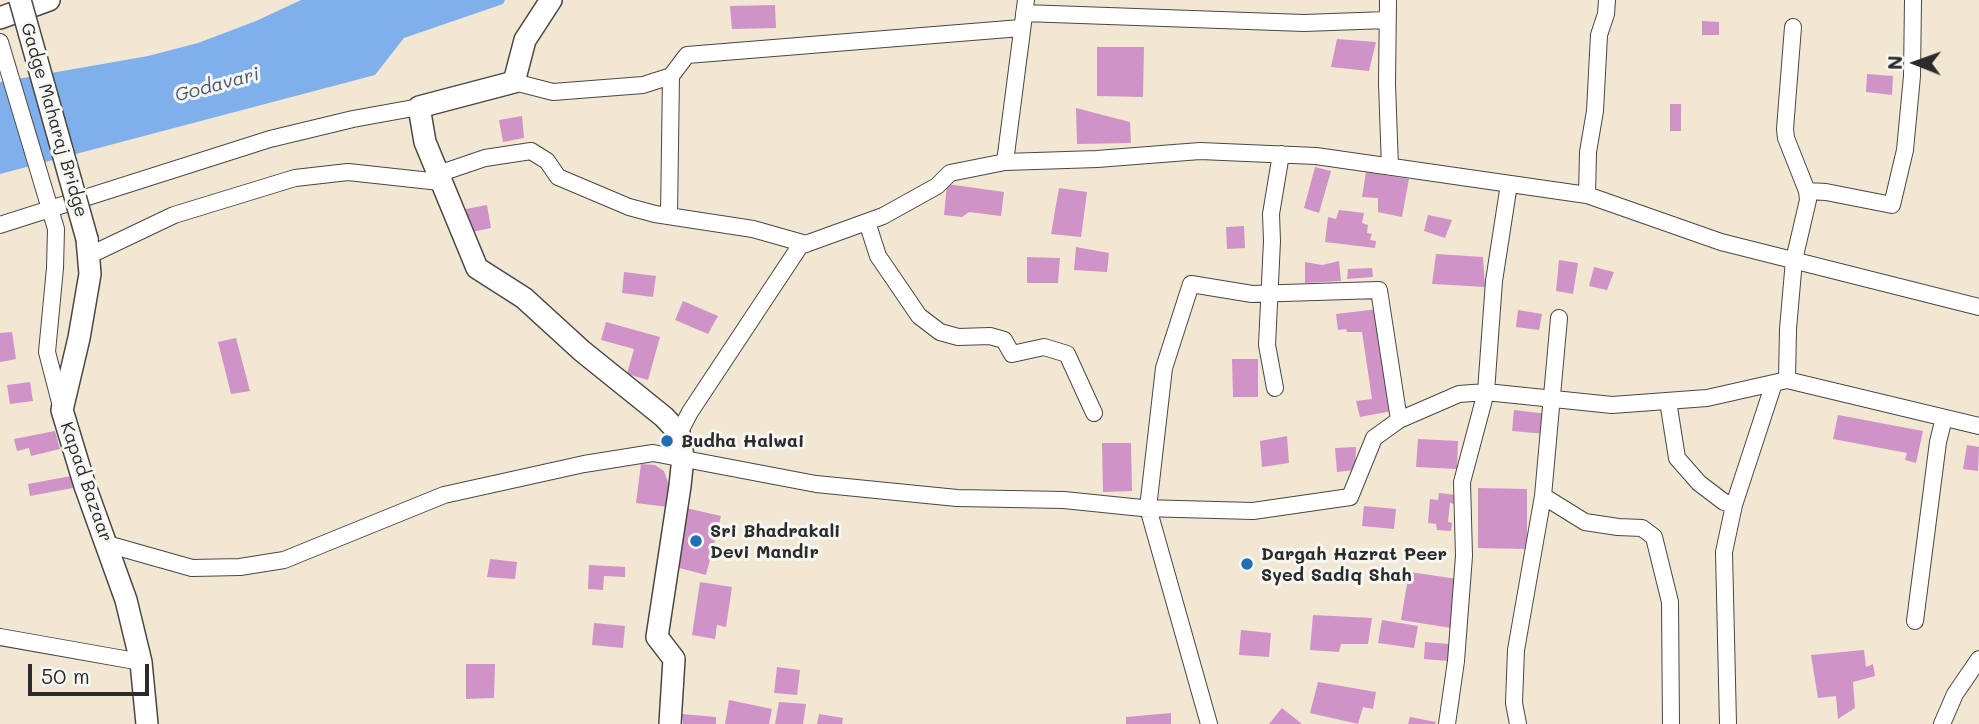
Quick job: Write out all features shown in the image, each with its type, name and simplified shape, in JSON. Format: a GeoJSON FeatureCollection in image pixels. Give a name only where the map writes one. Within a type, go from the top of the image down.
{"type":"FeatureCollection","features":[{"type":"Feature","properties":{"kind":"street","name":"Gadge Maharaj Bridge"},"geometry":{"type":"LineString","coordinates":[[20,0],[88,247]]}},
{"type":"Feature","properties":{"kind":"street"},"geometry":{"type":"LineString","coordinates":[[0,18],[49,0]]}},
{"type":"Feature","properties":{"kind":"street"},"geometry":{"type":"LineString","coordinates":[[514,82],[525,40],[551,0]]}},
{"type":"Feature","properties":{"kind":"street"},"geometry":{"type":"LineString","coordinates":[[1388,0],[1390,167]]}},
{"type":"Feature","properties":{"kind":"street"},"geometry":{"type":"LineString","coordinates":[[1587,195],[1588,152],[1595,111],[1599,35],[1606,15],[1607,0]]}},
{"type":"Feature","properties":{"kind":"street"},"geometry":{"type":"LineString","coordinates":[[1807,191],[1826,192],[1892,205],[1905,150],[1912,76],[1913,0]]}},
{"type":"Feature","properties":{"kind":"street"},"geometry":{"type":"LineString","coordinates":[[0,225],[270,139],[353,118],[419,107],[514,82],[552,92],[643,85],[671,76],[687,55],[1024,14],[1304,23],[1387,20]]}},
{"type":"Feature","properties":{"kind":"street"},"geometry":{"type":"LineString","coordinates":[[1005,162],[1024,14]]}},
{"type":"Feature","properties":{"kind":"street"},"geometry":{"type":"LineString","coordinates":[[1728,724],[1724,552],[1734,505],[1781,382],[1794,260],[1808,200],[1785,129],[1793,27]]}},
{"type":"Feature","properties":{"kind":"street"},"geometry":{"type":"LineString","coordinates":[[0,42],[56,229],[47,352],[62,410]]}},
{"type":"Feature","properties":{"kind":"street"},"geometry":{"type":"LineString","coordinates":[[668,216],[671,76]]}},
{"type":"Feature","properties":{"kind":"street"},"geometry":{"type":"LineString","coordinates":[[419,107],[425,142],[477,268],[524,298],[582,351],[664,417],[679,433],[683,457],[657,637],[674,659],[670,724]]}},
{"type":"Feature","properties":{"kind":"street"},"geometry":{"type":"LineString","coordinates":[[88,247],[174,215],[295,178],[348,172],[439,178],[485,158],[531,151],[547,161],[558,177],[629,207],[753,229],[806,244]]}},
{"type":"Feature","properties":{"kind":"street"},"geometry":{"type":"LineString","coordinates":[[679,433],[690,412],[800,246],[883,216],[937,186],[950,173],[1005,162],[1097,159],[1200,151],[1281,154],[1316,156],[1587,195],[1721,242],[1979,307]]}},
{"type":"Feature","properties":{"kind":"street"},"geometry":{"type":"LineString","coordinates":[[1275,388],[1266,345],[1271,214],[1281,154]]}},
{"type":"Feature","properties":{"kind":"street"},"geometry":{"type":"LineString","coordinates":[[1447,724],[1456,662],[1464,556],[1462,482],[1486,392],[1494,281],[1509,184]]}},
{"type":"Feature","properties":{"kind":"street"},"geometry":{"type":"LineString","coordinates":[[867,222],[878,256],[919,316],[940,332],[958,337],[989,336],[1004,340],[1012,354],[1044,347],[1067,354],[1094,413]]}},
{"type":"Feature","properties":{"kind":"street","name":"Kapad Bazaar"},"geometry":{"type":"LineString","coordinates":[[88,247],[90,274],[62,410],[125,600],[141,662],[147,724]]}},
{"type":"Feature","properties":{"kind":"street"},"geometry":{"type":"LineString","coordinates":[[1209,724],[1148,508],[1164,368],[1191,284],[1252,294],[1379,290],[1399,420]]}},
{"type":"Feature","properties":{"kind":"street"},"geometry":{"type":"LineString","coordinates":[[1518,724],[1514,703],[1516,650],[1543,496],[1559,318]]}},
{"type":"Feature","properties":{"kind":"street"},"geometry":{"type":"LineString","coordinates":[[107,544],[192,568],[240,567],[284,560],[444,495],[584,464],[653,453],[816,484],[957,498],[1064,500],[1148,508],[1253,512],[1350,497],[1374,438],[1399,420],[1458,394],[1486,392],[1612,405],[1707,398],[1781,382],[1979,426]]}},
{"type":"Feature","properties":{"kind":"street"},"geometry":{"type":"LineString","coordinates":[[1668,401],[1677,458],[1699,484],[1724,502],[1734,505]]}},
{"type":"Feature","properties":{"kind":"street"},"geometry":{"type":"LineString","coordinates":[[1915,621],[1938,442],[1944,418]]}},
{"type":"Feature","properties":{"kind":"street"},"geometry":{"type":"LineString","coordinates":[[1543,496],[1585,522],[1642,528],[1654,537],[1670,602],[1671,724]]}},
{"type":"Feature","properties":{"kind":"street"},"geometry":{"type":"LineString","coordinates":[[0,637],[141,662]]}},
{"type":"Feature","properties":{"kind":"street"},"geometry":{"type":"LineString","coordinates":[[1942,724],[1955,694],[1979,659]]}},
{"type":"Feature","properties":{"kind":"water","name":"Godavari"},"geometry":{"type":"Polygon","coordinates":[[[301,0],[505,0],[503,4],[404,38],[375,75],[0,174],[0,82],[148,56],[198,43],[301,0]]]}},
{"type":"Feature","properties":{"kind":"building"},"geometry":{"type":"Polygon","coordinates":[[[775,5],[776,28],[732,29],[730,6],[775,5]]]}},
{"type":"Feature","properties":{"kind":"building"},"geometry":{"type":"Polygon","coordinates":[[[1702,21],[1719,22],[1719,35],[1702,35],[1702,21]]]}},
{"type":"Feature","properties":{"kind":"building"},"geometry":{"type":"Polygon","coordinates":[[[1337,39],[1376,42],[1369,71],[1331,67],[1337,39]]]}},
{"type":"Feature","properties":{"kind":"building"},"geometry":{"type":"Polygon","coordinates":[[[1097,47],[1144,47],[1143,97],[1097,96],[1097,47]]]}},
{"type":"Feature","properties":{"kind":"building"},"geometry":{"type":"Polygon","coordinates":[[[1867,74],[1893,76],[1892,95],[1866,92],[1867,74]]]}},
{"type":"Feature","properties":{"kind":"building"},"geometry":{"type":"Polygon","coordinates":[[[1670,104],[1681,104],[1681,131],[1670,131],[1670,104]]]}},
{"type":"Feature","properties":{"kind":"building"},"geometry":{"type":"Polygon","coordinates":[[[1076,108],[1130,122],[1131,143],[1077,144],[1076,108]]]}},
{"type":"Feature","properties":{"kind":"building"},"geometry":{"type":"Polygon","coordinates":[[[522,116],[524,138],[503,142],[499,120],[522,116]]]}},
{"type":"Feature","properties":{"kind":"building"},"geometry":{"type":"Polygon","coordinates":[[[1315,167],[1331,171],[1319,213],[1304,208],[1315,167]]]}},
{"type":"Feature","properties":{"kind":"building"},"geometry":{"type":"Polygon","coordinates":[[[1366,172],[1409,179],[1402,217],[1378,212],[1378,198],[1362,197],[1366,172]]]}},
{"type":"Feature","properties":{"kind":"building"},"geometry":{"type":"Polygon","coordinates":[[[947,184],[1004,192],[1001,216],[969,212],[962,217],[944,215],[947,184]]]}},
{"type":"Feature","properties":{"kind":"building"},"geometry":{"type":"Polygon","coordinates":[[[1059,188],[1087,192],[1081,237],[1051,234],[1059,188]]]}},
{"type":"Feature","properties":{"kind":"building"},"geometry":{"type":"Polygon","coordinates":[[[487,205],[491,228],[472,232],[466,209],[487,205]]]}},
{"type":"Feature","properties":{"kind":"building"},"geometry":{"type":"Polygon","coordinates":[[[1339,210],[1364,213],[1362,223],[1368,225],[1367,233],[1372,234],[1370,240],[1376,241],[1375,248],[1325,242],[1328,217],[1336,219],[1339,210]]]}},
{"type":"Feature","properties":{"kind":"building"},"geometry":{"type":"Polygon","coordinates":[[[1428,215],[1452,220],[1445,238],[1424,231],[1428,215]]]}},
{"type":"Feature","properties":{"kind":"building"},"geometry":{"type":"Polygon","coordinates":[[[1244,226],[1245,248],[1227,249],[1226,227],[1244,226]]]}},
{"type":"Feature","properties":{"kind":"building"},"geometry":{"type":"Polygon","coordinates":[[[1076,247],[1109,253],[1107,272],[1074,270],[1076,247]]]}},
{"type":"Feature","properties":{"kind":"building"},"geometry":{"type":"Polygon","coordinates":[[[1436,254],[1483,257],[1485,287],[1432,284],[1436,254]]]}},
{"type":"Feature","properties":{"kind":"building"},"geometry":{"type":"Polygon","coordinates":[[[1027,257],[1060,258],[1058,283],[1027,283],[1027,257]]]}},
{"type":"Feature","properties":{"kind":"building"},"geometry":{"type":"Polygon","coordinates":[[[1559,260],[1578,263],[1573,294],[1556,291],[1559,260]]]}},
{"type":"Feature","properties":{"kind":"building"},"geometry":{"type":"Polygon","coordinates":[[[1339,261],[1341,281],[1305,283],[1305,262],[1322,265],[1339,261]]]}},
{"type":"Feature","properties":{"kind":"building"},"geometry":{"type":"Polygon","coordinates":[[[1594,267],[1614,272],[1607,290],[1589,286],[1594,267]]]}},
{"type":"Feature","properties":{"kind":"building"},"geometry":{"type":"Polygon","coordinates":[[[1372,268],[1373,277],[1347,279],[1348,269],[1372,268]]]}},
{"type":"Feature","properties":{"kind":"building"},"geometry":{"type":"Polygon","coordinates":[[[624,272],[656,276],[653,297],[622,293],[624,272]]]}},
{"type":"Feature","properties":{"kind":"building"},"geometry":{"type":"Polygon","coordinates":[[[683,301],[718,316],[708,334],[675,320],[683,301]]]}},
{"type":"Feature","properties":{"kind":"building"},"geometry":{"type":"Polygon","coordinates":[[[1378,309],[1392,411],[1360,417],[1356,401],[1372,399],[1362,332],[1338,330],[1336,314],[1378,309]]]}},
{"type":"Feature","properties":{"kind":"building"},"geometry":{"type":"Polygon","coordinates":[[[1518,310],[1542,314],[1539,330],[1516,327],[1518,310]]]}},
{"type":"Feature","properties":{"kind":"building"},"geometry":{"type":"Polygon","coordinates":[[[606,322],[660,337],[648,380],[627,374],[634,349],[601,340],[606,322]]]}},
{"type":"Feature","properties":{"kind":"building"},"geometry":{"type":"Polygon","coordinates":[[[12,332],[16,359],[0,362],[0,333],[12,332]]]}},
{"type":"Feature","properties":{"kind":"building"},"geometry":{"type":"Polygon","coordinates":[[[236,338],[250,391],[231,394],[218,342],[236,338]]]}},
{"type":"Feature","properties":{"kind":"building"},"geometry":{"type":"Polygon","coordinates":[[[1232,359],[1258,359],[1258,397],[1233,397],[1232,359]]]}},
{"type":"Feature","properties":{"kind":"building"},"geometry":{"type":"Polygon","coordinates":[[[30,382],[33,401],[10,404],[7,385],[30,382]]]}},
{"type":"Feature","properties":{"kind":"building"},"geometry":{"type":"Polygon","coordinates":[[[1514,410],[1548,414],[1546,434],[1512,431],[1514,410]]]}},
{"type":"Feature","properties":{"kind":"building"},"geometry":{"type":"Polygon","coordinates":[[[1838,415],[1923,431],[1916,463],[1905,460],[1907,453],[1833,439],[1838,415]]]}},
{"type":"Feature","properties":{"kind":"building"},"geometry":{"type":"Polygon","coordinates":[[[55,431],[60,449],[31,456],[29,448],[17,451],[14,439],[55,431]]]}},
{"type":"Feature","properties":{"kind":"building"},"geometry":{"type":"Polygon","coordinates":[[[1287,436],[1289,463],[1262,467],[1260,441],[1287,436]]]}},
{"type":"Feature","properties":{"kind":"building"},"geometry":{"type":"Polygon","coordinates":[[[1418,439],[1458,441],[1457,469],[1416,467],[1418,439]]]}},
{"type":"Feature","properties":{"kind":"building"},"geometry":{"type":"Polygon","coordinates":[[[1102,443],[1131,443],[1132,491],[1103,492],[1102,443]]]}},
{"type":"Feature","properties":{"kind":"building"},"geometry":{"type":"Polygon","coordinates":[[[1967,445],[1979,447],[1978,471],[1963,469],[1967,445]]]}},
{"type":"Feature","properties":{"kind":"building"},"geometry":{"type":"Polygon","coordinates":[[[1356,447],[1355,470],[1337,472],[1335,448],[1356,447]]]}},
{"type":"Feature","properties":{"kind":"building"},"geometry":{"type":"Polygon","coordinates":[[[641,464],[655,465],[664,471],[670,488],[668,507],[636,503],[641,464]]]}},
{"type":"Feature","properties":{"kind":"building"},"geometry":{"type":"Polygon","coordinates":[[[71,476],[73,488],[30,496],[28,484],[71,476]]]}},
{"type":"Feature","properties":{"kind":"building"},"geometry":{"type":"Polygon","coordinates":[[[1478,488],[1527,489],[1527,549],[1478,548],[1478,488]]]}},
{"type":"Feature","properties":{"kind":"building"},"geometry":{"type":"Polygon","coordinates":[[[1439,493],[1456,495],[1455,504],[1450,503],[1448,522],[1452,523],[1451,531],[1437,530],[1436,524],[1428,523],[1430,499],[1438,500],[1439,493]]]}},
{"type":"Feature","properties":{"kind":"building"},"geometry":{"type":"Polygon","coordinates":[[[1364,506],[1396,509],[1394,529],[1362,526],[1364,506]]]}},
{"type":"Feature","properties":{"kind":"building","name":"Sri Bhadrakali Devi Mandir"},"geometry":{"type":"Polygon","coordinates":[[[686,508],[721,516],[706,575],[672,566],[686,508]]]}},
{"type":"Feature","properties":{"kind":"building"},"geometry":{"type":"Polygon","coordinates":[[[490,559],[517,562],[515,579],[487,577],[490,559]]]}},
{"type":"Feature","properties":{"kind":"building"},"geometry":{"type":"Polygon","coordinates":[[[589,565],[625,567],[625,577],[604,576],[603,590],[588,589],[589,565]]]}},
{"type":"Feature","properties":{"kind":"building"},"geometry":{"type":"Polygon","coordinates":[[[1409,572],[1458,579],[1451,628],[1401,620],[1409,572]]]}},
{"type":"Feature","properties":{"kind":"building"},"geometry":{"type":"Polygon","coordinates":[[[700,582],[732,587],[726,627],[717,625],[715,639],[692,635],[700,582]]]}},
{"type":"Feature","properties":{"kind":"building"},"geometry":{"type":"Polygon","coordinates":[[[1313,615],[1372,618],[1368,644],[1341,644],[1339,652],[1310,650],[1313,615]]]}},
{"type":"Feature","properties":{"kind":"building"},"geometry":{"type":"Polygon","coordinates":[[[1382,620],[1418,626],[1414,648],[1378,643],[1382,620]]]}},
{"type":"Feature","properties":{"kind":"building"},"geometry":{"type":"Polygon","coordinates":[[[594,623],[625,626],[623,648],[592,645],[594,623]]]}},
{"type":"Feature","properties":{"kind":"building"},"geometry":{"type":"Polygon","coordinates":[[[1241,630],[1271,633],[1269,657],[1239,655],[1241,630]]]}},
{"type":"Feature","properties":{"kind":"building"},"geometry":{"type":"Polygon","coordinates":[[[1425,642],[1449,644],[1448,661],[1424,659],[1425,642]]]}},
{"type":"Feature","properties":{"kind":"building"},"geometry":{"type":"Polygon","coordinates":[[[1864,650],[1866,667],[1873,664],[1875,676],[1853,682],[1855,708],[1838,719],[1836,696],[1818,698],[1811,655],[1864,650]]]}},
{"type":"Feature","properties":{"kind":"building"},"geometry":{"type":"Polygon","coordinates":[[[466,664],[495,664],[494,698],[466,699],[466,664]]]}},
{"type":"Feature","properties":{"kind":"building"},"geometry":{"type":"Polygon","coordinates":[[[777,667],[800,670],[797,695],[774,693],[777,667]]]}},
{"type":"Feature","properties":{"kind":"building"},"geometry":{"type":"Polygon","coordinates":[[[1318,682],[1376,692],[1373,709],[1363,707],[1358,724],[1310,713],[1318,682]]]}},
{"type":"Feature","properties":{"kind":"building"},"geometry":{"type":"Polygon","coordinates":[[[729,700],[772,709],[769,724],[725,724],[729,700]]]}},
{"type":"Feature","properties":{"kind":"building"},"geometry":{"type":"Polygon","coordinates":[[[779,702],[806,704],[803,724],[775,724],[779,702]]]}},
{"type":"Feature","properties":{"kind":"building"},"geometry":{"type":"Polygon","coordinates":[[[1282,708],[1302,724],[1269,724],[1282,708]]]}},
{"type":"Feature","properties":{"kind":"building"},"geometry":{"type":"Polygon","coordinates":[[[1171,713],[1171,724],[1126,724],[1126,717],[1171,713]]]}},
{"type":"Feature","properties":{"kind":"building"},"geometry":{"type":"Polygon","coordinates":[[[682,714],[716,717],[716,724],[683,724],[682,714]]]}},
{"type":"Feature","properties":{"kind":"building"},"geometry":{"type":"Polygon","coordinates":[[[819,714],[843,718],[842,724],[817,724],[819,714]]]}},
{"type":"Feature","properties":{"kind":"building"},"geometry":{"type":"Polygon","coordinates":[[[1410,717],[1436,722],[1408,724],[1410,717]]]}},
{"type":"Feature","properties":{"kind":"place","name":"Budha Halwai"},"geometry":{"type":"Point","coordinates":[667,441]}},
{"type":"Feature","properties":{"kind":"place","name":"Sri Bhadrakali Devi Mandir"},"geometry":{"type":"Point","coordinates":[696,541]}},
{"type":"Feature","properties":{"kind":"place","name":"Dargah Hazrat Peer Syed Sadiq Shah"},"geometry":{"type":"Point","coordinates":[1247,564]}}]}
